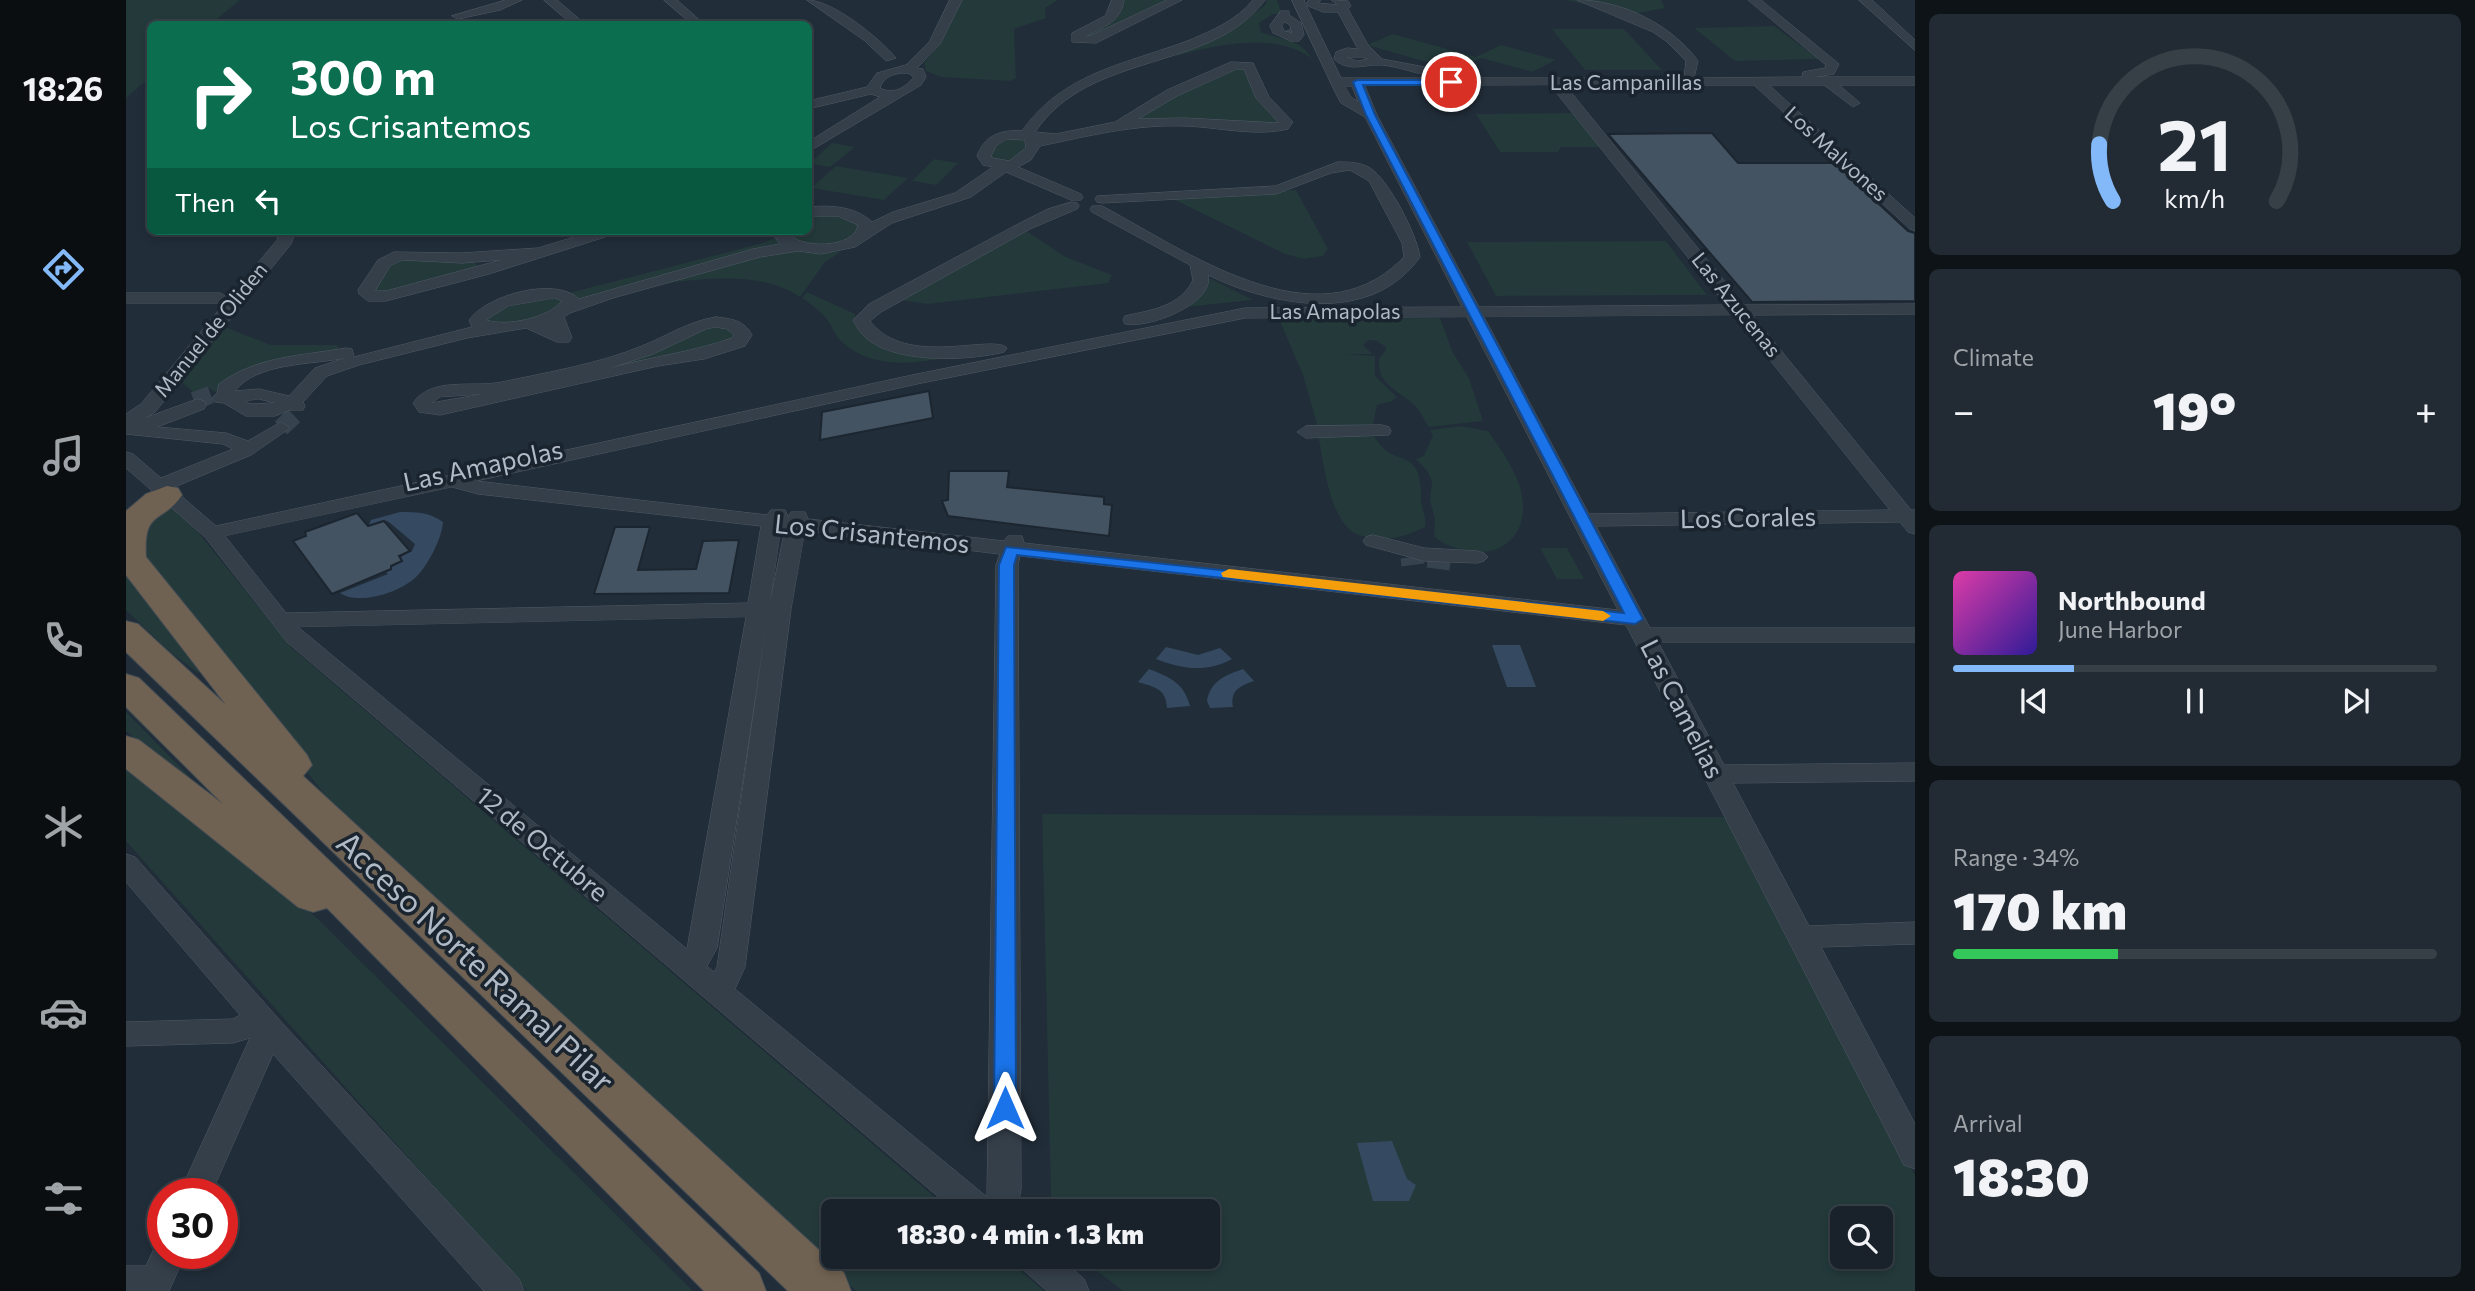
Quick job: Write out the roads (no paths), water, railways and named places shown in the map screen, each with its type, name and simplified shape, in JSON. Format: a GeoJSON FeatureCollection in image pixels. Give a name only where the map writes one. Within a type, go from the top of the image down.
{"type":"FeatureCollection","features":[{"type":"Feature","properties":{"kind":"highway"},"geometry":{"type":"LineString","coordinates":[[158,487],[130,525],[127,540],[134,566],[374,867]]}},
{"type":"Feature","properties":{"kind":"highway","name":"Acceso Norte Ramal Pilar"},"geometry":{"type":"LineString","coordinates":[[126,632],[825,1291]]}},
{"type":"Feature","properties":{"kind":"highway","name":"Acceso Norte Ramal Pilar"},"geometry":{"type":"LineString","coordinates":[[126,686],[454,1006],[740,1291]]}},
{"type":"Feature","properties":{"kind":"highway"},"geometry":{"type":"LineString","coordinates":[[126,749],[454,1006]]}},
{"type":"Feature","properties":{"kind":"street"},"geometry":{"type":"LineString","coordinates":[[461,12],[503,0]]}},
{"type":"Feature","properties":{"kind":"street"},"geometry":{"type":"LineString","coordinates":[[461,12],[516,0]]}},
{"type":"Feature","properties":{"kind":"street"},"geometry":{"type":"LineString","coordinates":[[540,0],[563,12]]}},
{"type":"Feature","properties":{"kind":"street"},"geometry":{"type":"LineString","coordinates":[[550,0],[575,21]]}},
{"type":"Feature","properties":{"kind":"street"},"geometry":{"type":"LineString","coordinates":[[670,0],[694,21]]}},
{"type":"Feature","properties":{"kind":"street"},"geometry":{"type":"LineString","coordinates":[[812,104],[843,97],[900,94],[919,80],[919,72],[898,67],[869,38],[813,0]]}},
{"type":"Feature","properties":{"kind":"street"},"geometry":{"type":"LineString","coordinates":[[876,96],[876,80],[934,44],[956,0]]}},
{"type":"Feature","properties":{"kind":"street"},"geometry":{"type":"LineString","coordinates":[[1118,0],[1116,10],[1110,18],[1076,36],[1076,39],[1092,40],[1176,0]]}},
{"type":"Feature","properties":{"kind":"street"},"geometry":{"type":"LineString","coordinates":[[812,210],[851,214],[909,202],[950,189],[975,173],[984,159],[986,148],[1051,92],[1211,25],[1235,13],[1245,0]]}},
{"type":"Feature","properties":{"kind":"street"},"geometry":{"type":"LineString","coordinates":[[290,414],[259,394],[221,394],[243,374],[264,365],[290,360],[315,367],[486,322],[528,323],[607,293],[734,259],[797,247],[836,247],[848,244],[885,219],[971,191],[1010,164],[1031,140],[1033,124],[1063,95],[1090,76],[1151,60],[1226,26],[1249,13],[1259,0]]}},
{"type":"Feature","properties":{"kind":"street"},"geometry":{"type":"LineString","coordinates":[[1281,0],[1289,28],[1319,48]]}},
{"type":"Feature","properties":{"kind":"street","name":"Las Camelias"},"geometry":{"type":"LineString","coordinates":[[1298,0],[1346,100],[1370,115]]}},
{"type":"Feature","properties":{"kind":"street"},"geometry":{"type":"LineString","coordinates":[[1583,0],[1630,17],[1661,32],[1682,47],[1691,60],[1728,75]]}},
{"type":"Feature","properties":{"kind":"street"},"geometry":{"type":"LineString","coordinates":[[1339,57],[1348,52],[1430,72],[1461,75],[1817,75],[1830,71],[1833,67],[1754,0]]}},
{"type":"Feature","properties":{"kind":"street"},"geometry":{"type":"LineString","coordinates":[[1866,0],[1915,46]]}},
{"type":"Feature","properties":{"kind":"street"},"geometry":{"type":"LineString","coordinates":[[1312,2],[1329,9],[1343,3],[1363,47],[1373,58]]}},
{"type":"Feature","properties":{"kind":"street"},"geometry":{"type":"LineString","coordinates":[[1312,2],[1343,61],[1361,64],[1373,58]]}},
{"type":"Feature","properties":{"kind":"street"},"geometry":{"type":"LineString","coordinates":[[1689,75],[1691,60]]}},
{"type":"Feature","properties":{"kind":"street"},"geometry":{"type":"LineString","coordinates":[[1004,135],[1031,140],[1073,136],[1120,124],[1184,122],[1271,128],[1283,126],[1286,122],[1266,103],[1249,66],[1243,64],[1235,65],[1164,97],[1120,124]]}},
{"type":"Feature","properties":{"kind":"street"},"geometry":{"type":"LineString","coordinates":[[1361,64],[1372,82]]}},
{"type":"Feature","properties":{"kind":"street","name":"Las Campanillas"},"geometry":{"type":"LineString","coordinates":[[1336,82],[1827,82],[1911,87]]}},
{"type":"Feature","properties":{"kind":"street","name":"Las Camelias"},"geometry":{"type":"LineString","coordinates":[[1357,82],[1370,115],[1800,937],[1906,1119],[1915,1155]]}},
{"type":"Feature","properties":{"kind":"street","name":"Los Malvones"},"geometry":{"type":"LineString","coordinates":[[1758,82],[1915,226]]}},
{"type":"Feature","properties":{"kind":"street"},"geometry":{"type":"LineString","coordinates":[[1827,82],[1853,103]]}},
{"type":"Feature","properties":{"kind":"street","name":"Las Azucenas"},"geometry":{"type":"LineString","coordinates":[[1556,83],[1912,520]]}},
{"type":"Feature","properties":{"kind":"street"},"geometry":{"type":"LineString","coordinates":[[812,145],[876,96]]}},
{"type":"Feature","properties":{"kind":"street"},"geometry":{"type":"LineString","coordinates":[[984,159],[1010,164],[1074,202]]}},
{"type":"Feature","properties":{"kind":"street"},"geometry":{"type":"LineString","coordinates":[[1099,204],[1276,190],[1293,186],[1327,167],[1353,167],[1375,178],[1413,250],[1412,257],[1408,263],[1379,284],[1351,295],[1315,300],[1282,298],[1261,293],[1197,263],[1099,204],[1088,195],[875,308],[864,316],[863,324],[884,340],[909,349],[951,353],[996,348],[1171,309],[1187,300],[1198,289],[1201,280],[1197,263]]}},
{"type":"Feature","properties":{"kind":"street"},"geometry":{"type":"LineString","coordinates":[[851,214],[864,223],[864,234]]}},
{"type":"Feature","properties":{"kind":"street","name":"Manuel de Oliden"},"geometry":{"type":"LineString","coordinates":[[131,425],[220,298],[276,235]]}},
{"type":"Feature","properties":{"kind":"street","name":"Manuel de Oliden"},"geometry":{"type":"LineString","coordinates":[[131,425],[148,408],[285,241],[287,235]]}},
{"type":"Feature","properties":{"kind":"street"},"geometry":{"type":"LineString","coordinates":[[597,235],[540,253],[481,264],[386,296],[374,297],[366,294],[384,263],[393,257],[406,254],[481,264],[503,291],[529,296],[555,293],[746,246],[768,235]]}},
{"type":"Feature","properties":{"kind":"street"},"geometry":{"type":"LineString","coordinates":[[778,235],[780,239],[797,247]]}},
{"type":"Feature","properties":{"kind":"street"},"geometry":{"type":"LineString","coordinates":[[486,322],[503,291]]}},
{"type":"Feature","properties":{"kind":"street"},"geometry":{"type":"LineString","coordinates":[[555,293],[563,294],[572,300],[561,312],[563,338]]}},
{"type":"Feature","properties":{"kind":"street"},"geometry":{"type":"LineString","coordinates":[[126,298],[220,298]]}},
{"type":"Feature","properties":{"kind":"street","name":"Las Amapolas"},"geometry":{"type":"LineString","coordinates":[[207,528],[1245,313],[1915,309]]}},
{"type":"Feature","properties":{"kind":"street"},"geometry":{"type":"LineString","coordinates":[[528,323],[563,338],[598,371]]}},
{"type":"Feature","properties":{"kind":"street"},"geometry":{"type":"LineString","coordinates":[[598,371],[498,388],[437,392],[427,396],[422,403],[426,408],[440,409],[598,371],[702,324],[731,324],[743,332],[739,342],[722,350],[598,371]]}},
{"type":"Feature","properties":{"kind":"street"},"geometry":{"type":"LineString","coordinates":[[126,479],[158,487],[244,451],[290,414],[315,367]]}},
{"type":"Feature","properties":{"kind":"street"},"geometry":{"type":"LineString","coordinates":[[131,425],[195,403]]}},
{"type":"Feature","properties":{"kind":"street"},"geometry":{"type":"LineString","coordinates":[[131,425],[226,439],[240,444],[244,451]]}},
{"type":"Feature","properties":{"kind":"street"},"geometry":{"type":"LineString","coordinates":[[1306,432],[1382,431]]}},
{"type":"Feature","properties":{"kind":"street","name":"12 de Octubre"},"geometry":{"type":"LineString","coordinates":[[126,458],[207,528],[288,628],[718,994],[965,1199]]}},
{"type":"Feature","properties":{"kind":"street","name":"Los Crisantemos"},"geometry":{"type":"LineString","coordinates":[[480,471],[491,480],[619,500]]}},
{"type":"Feature","properties":{"kind":"street","name":"Los Crisantemos"},"geometry":{"type":"LineString","coordinates":[[451,476],[478,488],[619,500],[1319,578],[1424,566],[1635,620],[1915,635]]}},
{"type":"Feature","properties":{"kind":"street"},"geometry":{"type":"LineString","coordinates":[[691,969],[703,948],[785,519]]}},
{"type":"Feature","properties":{"kind":"street","name":"Los Corales"},"geometry":{"type":"LineString","coordinates":[[1582,520],[1912,520]]}},
{"type":"Feature","properties":{"kind":"street"},"geometry":{"type":"LineString","coordinates":[[1003,1199],[1007,565],[1013,545]]}},
{"type":"Feature","properties":{"kind":"street"},"geometry":{"type":"LineString","coordinates":[[288,628],[323,631],[768,615]]}},
{"type":"Feature","properties":{"kind":"street"},"geometry":{"type":"LineString","coordinates":[[718,994],[731,967],[750,842],[768,615]]}},
{"type":"Feature","properties":{"kind":"street"},"geometry":{"type":"LineString","coordinates":[[1714,774],[1915,772]]}},
{"type":"Feature","properties":{"kind":"street"},"geometry":{"type":"LineString","coordinates":[[721,843],[750,842]]}},
{"type":"Feature","properties":{"kind":"street"},"geometry":{"type":"LineString","coordinates":[[126,864],[266,1025],[507,1291]]}},
{"type":"Feature","properties":{"kind":"street"},"geometry":{"type":"LineString","coordinates":[[1800,937],[1915,933]]}},
{"type":"Feature","properties":{"kind":"street"},"geometry":{"type":"LineString","coordinates":[[126,1034],[233,1031],[266,1025]]}},
{"type":"Feature","properties":{"kind":"street"},"geometry":{"type":"LineString","coordinates":[[202,1178],[261,1046],[266,1025]]}},
{"type":"Feature","properties":{"kind":"street"},"geometry":{"type":"LineString","coordinates":[[1047,1269],[1072,1291]]}},
{"type":"Feature","properties":{"kind":"water"},"geometry":{"type":"Polygon","coordinates":[[[400,512],[423,513],[443,522],[437,543],[421,571],[401,587],[369,598],[348,597],[340,593],[388,574],[386,572],[403,561],[401,557],[412,551],[415,544],[389,522],[384,520],[369,525],[371,520],[400,512]]]}},
{"type":"Feature","properties":{"kind":"water"},"geometry":{"type":"Polygon","coordinates":[[[1492,645],[1520,645],[1536,687],[1507,687],[1492,645]]]}},
{"type":"Feature","properties":{"kind":"water"},"geometry":{"type":"Polygon","coordinates":[[[1166,647],[1198,655],[1220,648],[1232,659],[1203,668],[1185,667],[1156,659],[1166,647]]]}},
{"type":"Feature","properties":{"kind":"water"},"geometry":{"type":"Polygon","coordinates":[[[1149,669],[1180,686],[1190,706],[1167,708],[1162,692],[1138,682],[1149,669]]]}},
{"type":"Feature","properties":{"kind":"water"},"geometry":{"type":"Polygon","coordinates":[[[1243,669],[1254,681],[1237,690],[1233,696],[1233,707],[1210,708],[1207,701],[1215,684],[1225,676],[1243,669]]]}},
{"type":"Feature","properties":{"kind":"water"},"geometry":{"type":"Polygon","coordinates":[[[1392,1141],[1407,1179],[1416,1185],[1409,1201],[1373,1201],[1357,1143],[1392,1141]]]}},
{"type":"Feature","properties":{"kind":"tunnel"},"geometry":{"type":"LineString","coordinates":[[194,401],[215,393]]}},
{"type":"Feature","properties":{"kind":"tunnel"},"geometry":{"type":"LineString","coordinates":[[281,428],[297,413]]}},
{"type":"Feature","properties":{"kind":"tunnel"},"geometry":{"type":"LineString","coordinates":[[1412,557],[1413,565]]}},
{"type":"Feature","properties":{"kind":"tunnel"},"geometry":{"type":"LineString","coordinates":[[1438,569],[1439,561]]}}]}
